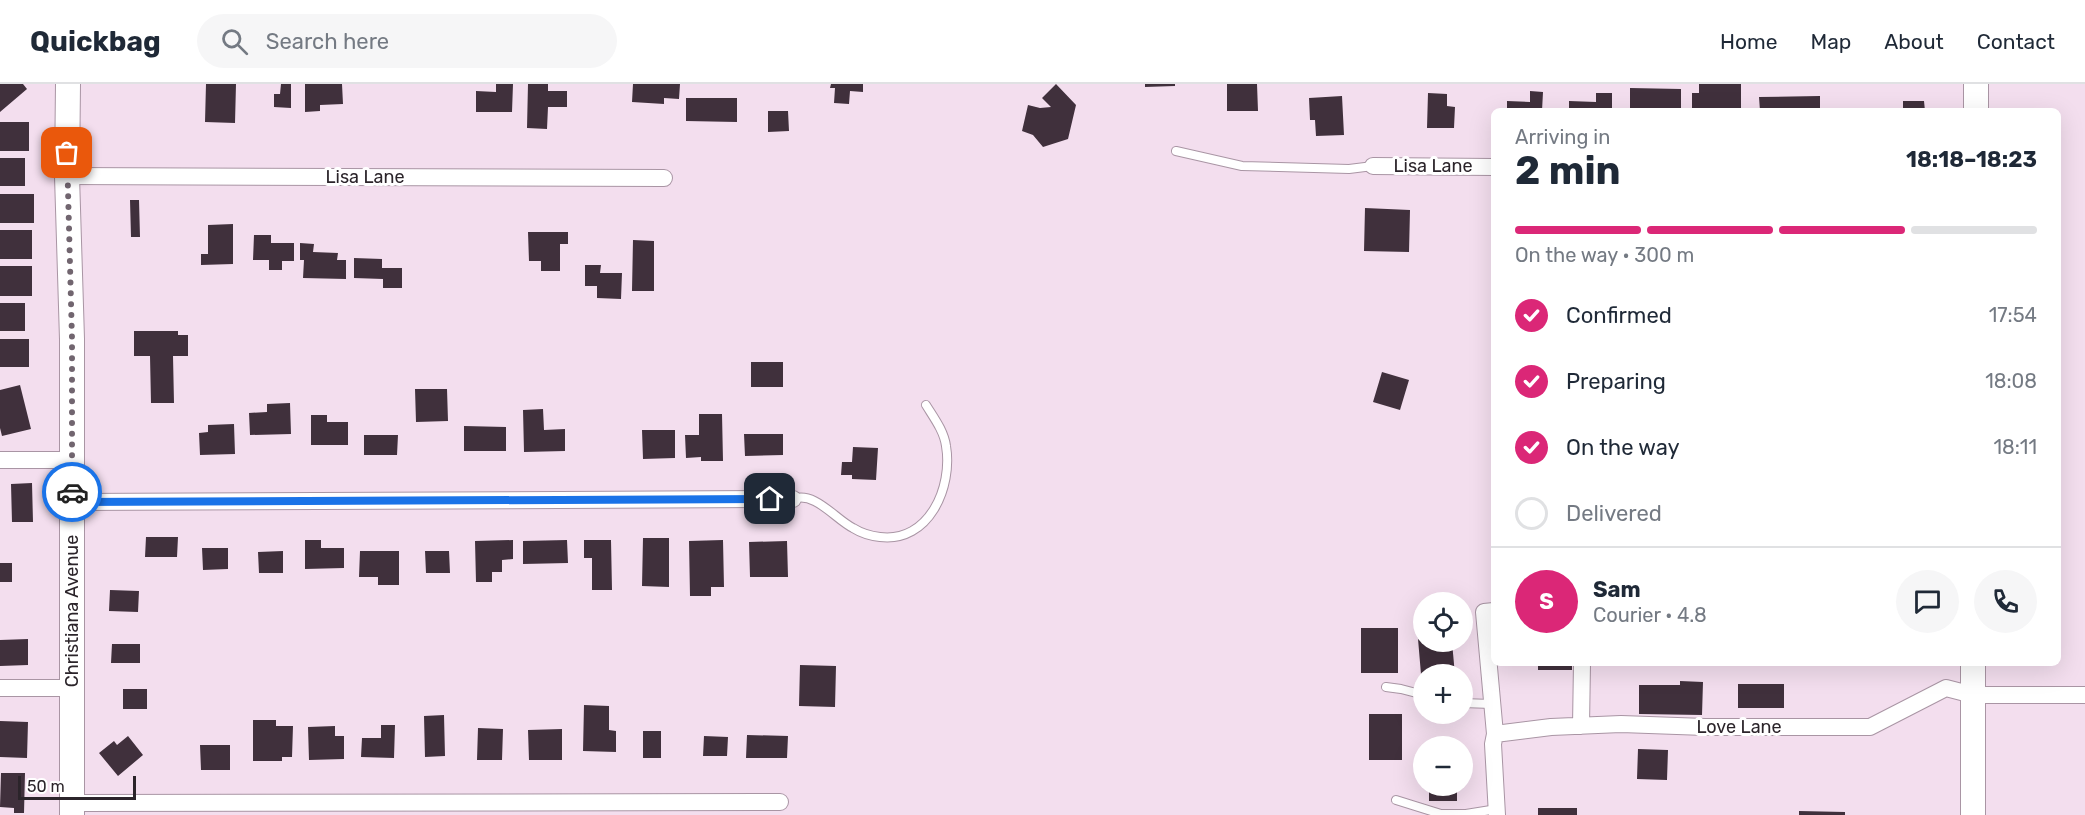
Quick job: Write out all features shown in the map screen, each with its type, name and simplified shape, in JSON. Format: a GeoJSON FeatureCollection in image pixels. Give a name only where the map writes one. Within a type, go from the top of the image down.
{"type":"FeatureCollection","features":[{"type":"Feature","properties":{"kind":"street","name":"Christiana Avenue"},"geometry":{"type":"LineString","coordinates":[[68,84],[67,176],[72,339],[73,502],[72,809]]}},
{"type":"Feature","properties":{"kind":"street"},"geometry":{"type":"LineString","coordinates":[[1976,84],[1976,108]]}},
{"type":"Feature","properties":{"kind":"street","name":"Lisa Lane"},"geometry":{"type":"LineString","coordinates":[[1373,166],[1491,166]]}},
{"type":"Feature","properties":{"kind":"street","name":"Lisa Lane"},"geometry":{"type":"LineString","coordinates":[[67,176],[664,178]]}},
{"type":"Feature","properties":{"kind":"street"},"geometry":{"type":"LineString","coordinates":[[0,460],[72,460]]}},
{"type":"Feature","properties":{"kind":"street"},"geometry":{"type":"LineString","coordinates":[[73,502],[793,499]]}},
{"type":"Feature","properties":{"kind":"street"},"geometry":{"type":"LineString","coordinates":[[1491,611],[1484,612],[1495,734],[1493,744],[1497,812]]}},
{"type":"Feature","properties":{"kind":"street"},"geometry":{"type":"LineString","coordinates":[[1581,726],[1582,666]]}},
{"type":"Feature","properties":{"kind":"street"},"geometry":{"type":"LineString","coordinates":[[1973,666],[1973,815]]}},
{"type":"Feature","properties":{"kind":"street"},"geometry":{"type":"LineString","coordinates":[[0,688],[71,688]]}},
{"type":"Feature","properties":{"kind":"street","name":"Love Lane"},"geometry":{"type":"LineString","coordinates":[[1495,734],[1551,727],[1621,724],[1705,727],[1870,726],[1946,688],[1973,695],[2085,695]]}},
{"type":"Feature","properties":{"kind":"street"},"geometry":{"type":"LineString","coordinates":[[72,809],[780,802]]}},
{"type":"Feature","properties":{"kind":"lane"},"geometry":{"type":"LineString","coordinates":[[1176,151],[1242,166],[1349,169],[1373,166]]}},
{"type":"Feature","properties":{"kind":"lane"},"geometry":{"type":"LineString","coordinates":[[793,499],[804,497],[814,501],[853,528],[882,537],[899,535],[923,523],[939,500],[947,469],[943,434],[926,405]]}},
{"type":"Feature","properties":{"kind":"lane"},"geometry":{"type":"LineString","coordinates":[[1386,687],[1413,692]]}},
{"type":"Feature","properties":{"kind":"lane"},"geometry":{"type":"LineString","coordinates":[[1473,703],[1492,704]]}},
{"type":"Feature","properties":{"kind":"lane"},"geometry":{"type":"LineString","coordinates":[[1396,800],[1441,814],[1497,812]]}},
{"type":"Feature","properties":{"kind":"building"},"geometry":{"type":"Polygon","coordinates":[[[0,84],[23,84],[27,89],[0,112],[0,84]]]}},
{"type":"Feature","properties":{"kind":"building"},"geometry":{"type":"Polygon","coordinates":[[[206,84],[236,84],[235,123],[205,122],[206,84]]]}},
{"type":"Feature","properties":{"kind":"building"},"geometry":{"type":"Polygon","coordinates":[[[281,84],[291,84],[291,108],[274,107],[274,94],[280,94],[281,84]]]}},
{"type":"Feature","properties":{"kind":"building"},"geometry":{"type":"Polygon","coordinates":[[[305,84],[342,84],[343,104],[320,105],[320,111],[305,112],[305,84]]]}},
{"type":"Feature","properties":{"kind":"building"},"geometry":{"type":"Polygon","coordinates":[[[496,84],[513,84],[512,112],[476,112],[476,91],[496,92],[496,84]]]}},
{"type":"Feature","properties":{"kind":"building"},"geometry":{"type":"Polygon","coordinates":[[[528,84],[548,84],[548,91],[567,91],[567,107],[548,107],[547,129],[527,128],[528,84]]]}},
{"type":"Feature","properties":{"kind":"building"},"geometry":{"type":"Polygon","coordinates":[[[633,84],[680,84],[679,99],[664,98],[664,104],[632,102],[633,84]]]}},
{"type":"Feature","properties":{"kind":"building"},"geometry":{"type":"Polygon","coordinates":[[[831,84],[863,84],[863,92],[850,91],[849,104],[834,103],[835,88],[830,88],[831,84]]]}},
{"type":"Feature","properties":{"kind":"building"},"geometry":{"type":"Polygon","coordinates":[[[1056,84],[1076,105],[1068,139],[1043,147],[1033,135],[1022,131],[1028,105],[1040,108],[1051,107],[1042,98],[1056,84]]]}},
{"type":"Feature","properties":{"kind":"building"},"geometry":{"type":"Polygon","coordinates":[[[1145,84],[1175,84],[1175,86],[1145,87],[1145,84]]]}},
{"type":"Feature","properties":{"kind":"building"},"geometry":{"type":"Polygon","coordinates":[[[1227,84],[1257,84],[1258,111],[1227,111],[1227,84]]]}},
{"type":"Feature","properties":{"kind":"building"},"geometry":{"type":"Polygon","coordinates":[[[1699,84],[1741,84],[1741,108],[1692,108],[1692,93],[1699,93],[1699,84]]]}},
{"type":"Feature","properties":{"kind":"building"},"geometry":{"type":"Polygon","coordinates":[[[1630,88],[1681,89],[1681,108],[1630,108],[1630,88]]]}},
{"type":"Feature","properties":{"kind":"building"},"geometry":{"type":"Polygon","coordinates":[[[1530,91],[1543,92],[1542,108],[1507,108],[1507,101],[1530,102],[1530,91]]]}},
{"type":"Feature","properties":{"kind":"building"},"geometry":{"type":"Polygon","coordinates":[[[1428,93],[1447,94],[1447,106],[1455,107],[1454,128],[1427,128],[1428,93]]]}},
{"type":"Feature","properties":{"kind":"building"},"geometry":{"type":"Polygon","coordinates":[[[1596,93],[1612,93],[1612,108],[1569,108],[1569,101],[1596,102],[1596,93]]]}},
{"type":"Feature","properties":{"kind":"building"},"geometry":{"type":"Polygon","coordinates":[[[1342,96],[1344,135],[1316,136],[1315,120],[1310,120],[1309,98],[1342,96]]]}},
{"type":"Feature","properties":{"kind":"building"},"geometry":{"type":"Polygon","coordinates":[[[1820,96],[1820,108],[1760,108],[1759,97],[1820,96]]]}},
{"type":"Feature","properties":{"kind":"building"},"geometry":{"type":"Polygon","coordinates":[[[686,98],[737,98],[737,122],[686,121],[686,98]]]}},
{"type":"Feature","properties":{"kind":"building"},"geometry":{"type":"Polygon","coordinates":[[[1903,101],[1924,101],[1925,108],[1903,108],[1903,101]]]}},
{"type":"Feature","properties":{"kind":"building"},"geometry":{"type":"Polygon","coordinates":[[[768,111],[788,111],[789,131],[768,132],[768,111]]]}},
{"type":"Feature","properties":{"kind":"building"},"geometry":{"type":"Polygon","coordinates":[[[0,122],[29,122],[29,151],[0,151],[0,122]]]}},
{"type":"Feature","properties":{"kind":"building"},"geometry":{"type":"Polygon","coordinates":[[[0,158],[25,158],[25,186],[0,186],[0,158]]]}},
{"type":"Feature","properties":{"kind":"building"},"geometry":{"type":"Polygon","coordinates":[[[0,194],[34,194],[34,223],[0,223],[0,194]]]}},
{"type":"Feature","properties":{"kind":"building"},"geometry":{"type":"Polygon","coordinates":[[[130,200],[139,200],[140,237],[131,237],[130,200]]]}},
{"type":"Feature","properties":{"kind":"building"},"geometry":{"type":"Polygon","coordinates":[[[1365,208],[1410,210],[1409,252],[1364,251],[1365,208]]]}},
{"type":"Feature","properties":{"kind":"building"},"geometry":{"type":"Polygon","coordinates":[[[233,224],[233,264],[201,265],[201,254],[208,254],[208,225],[233,224]]]}},
{"type":"Feature","properties":{"kind":"building"},"geometry":{"type":"Polygon","coordinates":[[[0,230],[32,230],[32,259],[0,259],[0,230]]]}},
{"type":"Feature","properties":{"kind":"building"},"geometry":{"type":"Polygon","coordinates":[[[528,232],[568,232],[568,244],[560,244],[560,271],[541,271],[541,261],[529,261],[528,232]]]}},
{"type":"Feature","properties":{"kind":"building"},"geometry":{"type":"Polygon","coordinates":[[[254,235],[271,235],[271,243],[294,243],[294,261],[282,261],[282,270],[269,270],[269,260],[253,260],[254,235]]]}},
{"type":"Feature","properties":{"kind":"building"},"geometry":{"type":"Polygon","coordinates":[[[633,240],[654,241],[654,291],[632,291],[633,240]]]}},
{"type":"Feature","properties":{"kind":"building"},"geometry":{"type":"Polygon","coordinates":[[[300,243],[314,244],[313,252],[338,253],[337,260],[346,260],[346,279],[303,278],[304,260],[300,260],[300,243]]]}},
{"type":"Feature","properties":{"kind":"building"},"geometry":{"type":"Polygon","coordinates":[[[354,258],[382,259],[382,268],[402,268],[402,288],[383,288],[383,279],[354,278],[354,258]]]}},
{"type":"Feature","properties":{"kind":"building"},"geometry":{"type":"Polygon","coordinates":[[[585,265],[601,265],[600,273],[622,273],[621,299],[597,298],[597,286],[585,286],[585,265]]]}},
{"type":"Feature","properties":{"kind":"building"},"geometry":{"type":"Polygon","coordinates":[[[0,266],[32,266],[32,296],[0,296],[0,266]]]}},
{"type":"Feature","properties":{"kind":"building"},"geometry":{"type":"Polygon","coordinates":[[[0,303],[25,303],[25,331],[0,331],[0,303]]]}},
{"type":"Feature","properties":{"kind":"building"},"geometry":{"type":"Polygon","coordinates":[[[134,331],[178,331],[178,335],[188,335],[188,356],[173,356],[174,403],[151,403],[150,356],[134,356],[134,331]]]}},
{"type":"Feature","properties":{"kind":"building"},"geometry":{"type":"Polygon","coordinates":[[[0,339],[29,339],[29,367],[0,367],[0,339]]]}},
{"type":"Feature","properties":{"kind":"building"},"geometry":{"type":"Polygon","coordinates":[[[751,362],[783,362],[783,387],[751,387],[751,362]]]}},
{"type":"Feature","properties":{"kind":"building"},"geometry":{"type":"Polygon","coordinates":[[[1382,372],[1409,380],[1400,410],[1373,402],[1382,372]]]}},
{"type":"Feature","properties":{"kind":"building"},"geometry":{"type":"Polygon","coordinates":[[[20,385],[31,429],[2,436],[0,390],[20,385]]]}},
{"type":"Feature","properties":{"kind":"building"},"geometry":{"type":"Polygon","coordinates":[[[415,389],[447,389],[448,421],[416,422],[415,389]]]}},
{"type":"Feature","properties":{"kind":"building"},"geometry":{"type":"Polygon","coordinates":[[[290,403],[291,434],[250,435],[249,413],[267,412],[267,404],[290,403]]]}},
{"type":"Feature","properties":{"kind":"building"},"geometry":{"type":"Polygon","coordinates":[[[543,409],[544,430],[565,429],[565,451],[524,452],[523,410],[543,409]]]}},
{"type":"Feature","properties":{"kind":"building"},"geometry":{"type":"Polygon","coordinates":[[[699,414],[722,414],[723,461],[701,461],[701,457],[686,458],[685,435],[699,435],[699,414]]]}},
{"type":"Feature","properties":{"kind":"building"},"geometry":{"type":"Polygon","coordinates":[[[311,415],[327,415],[327,422],[348,422],[348,445],[311,445],[311,415]]]}},
{"type":"Feature","properties":{"kind":"building"},"geometry":{"type":"Polygon","coordinates":[[[234,424],[235,454],[200,455],[199,433],[208,432],[208,425],[234,424]]]}},
{"type":"Feature","properties":{"kind":"building"},"geometry":{"type":"Polygon","coordinates":[[[464,426],[506,427],[506,451],[464,451],[464,426]]]}},
{"type":"Feature","properties":{"kind":"building"},"geometry":{"type":"Polygon","coordinates":[[[642,430],[675,430],[675,458],[643,459],[642,430]]]}},
{"type":"Feature","properties":{"kind":"building"},"geometry":{"type":"Polygon","coordinates":[[[744,434],[783,434],[783,455],[745,456],[744,434]]]}},
{"type":"Feature","properties":{"kind":"building"},"geometry":{"type":"Polygon","coordinates":[[[364,435],[398,435],[397,455],[364,455],[364,435]]]}},
{"type":"Feature","properties":{"kind":"building"},"geometry":{"type":"Polygon","coordinates":[[[853,447],[878,448],[876,480],[852,479],[852,475],[841,475],[842,462],[852,462],[853,447]]]}},
{"type":"Feature","properties":{"kind":"building"},"geometry":{"type":"Polygon","coordinates":[[[32,483],[33,522],[12,522],[11,484],[32,483]]]}},
{"type":"Feature","properties":{"kind":"building"},"geometry":{"type":"Polygon","coordinates":[[[146,537],[178,537],[177,557],[145,557],[146,537]]]}},
{"type":"Feature","properties":{"kind":"building"},"geometry":{"type":"Polygon","coordinates":[[[643,538],[669,538],[669,587],[642,586],[643,538]]]}},
{"type":"Feature","properties":{"kind":"building"},"geometry":{"type":"Polygon","coordinates":[[[305,540],[321,540],[321,548],[344,548],[344,568],[305,569],[305,540]]]}},
{"type":"Feature","properties":{"kind":"building"},"geometry":{"type":"Polygon","coordinates":[[[513,540],[513,559],[502,560],[502,572],[492,572],[492,582],[476,582],[475,541],[513,540]]]}},
{"type":"Feature","properties":{"kind":"building"},"geometry":{"type":"Polygon","coordinates":[[[567,540],[568,563],[523,564],[523,541],[567,540]]]}},
{"type":"Feature","properties":{"kind":"building"},"geometry":{"type":"Polygon","coordinates":[[[584,540],[611,540],[612,590],[592,590],[592,558],[584,558],[584,540]]]}},
{"type":"Feature","properties":{"kind":"building"},"geometry":{"type":"Polygon","coordinates":[[[723,540],[724,587],[711,587],[711,596],[690,596],[689,541],[723,540]]]}},
{"type":"Feature","properties":{"kind":"building"},"geometry":{"type":"Polygon","coordinates":[[[787,541],[788,577],[750,577],[749,542],[787,541]]]}},
{"type":"Feature","properties":{"kind":"building"},"geometry":{"type":"Polygon","coordinates":[[[202,548],[228,548],[228,569],[203,570],[202,548]]]}},
{"type":"Feature","properties":{"kind":"building"},"geometry":{"type":"Polygon","coordinates":[[[283,551],[283,573],[259,573],[258,552],[283,551]]]}},
{"type":"Feature","properties":{"kind":"building"},"geometry":{"type":"Polygon","coordinates":[[[360,551],[399,551],[399,585],[378,585],[378,577],[359,577],[360,551]]]}},
{"type":"Feature","properties":{"kind":"building"},"geometry":{"type":"Polygon","coordinates":[[[425,551],[449,551],[450,573],[426,573],[425,551]]]}},
{"type":"Feature","properties":{"kind":"building"},"geometry":{"type":"Polygon","coordinates":[[[0,563],[12,563],[12,582],[0,582],[0,563]]]}},
{"type":"Feature","properties":{"kind":"building"},"geometry":{"type":"Polygon","coordinates":[[[110,590],[139,591],[138,612],[109,611],[110,590]]]}},
{"type":"Feature","properties":{"kind":"building"},"geometry":{"type":"Polygon","coordinates":[[[1361,628],[1398,628],[1398,673],[1361,673],[1361,628]]]}},
{"type":"Feature","properties":{"kind":"building"},"geometry":{"type":"Polygon","coordinates":[[[28,639],[28,665],[0,666],[0,640],[28,639]]]}},
{"type":"Feature","properties":{"kind":"building"},"geometry":{"type":"Polygon","coordinates":[[[112,644],[140,644],[140,663],[111,663],[112,644]]]}},
{"type":"Feature","properties":{"kind":"building"},"geometry":{"type":"Polygon","coordinates":[[[1419,652],[1453,652],[1454,664],[1420,664],[1419,652]]]}},
{"type":"Feature","properties":{"kind":"building"},"geometry":{"type":"Polygon","coordinates":[[[800,665],[836,666],[835,707],[799,706],[800,665]]]}},
{"type":"Feature","properties":{"kind":"building"},"geometry":{"type":"Polygon","coordinates":[[[1538,666],[1572,666],[1572,670],[1538,670],[1538,666]]]}},
{"type":"Feature","properties":{"kind":"building"},"geometry":{"type":"Polygon","coordinates":[[[1680,681],[1703,682],[1702,715],[1639,714],[1639,685],[1680,685],[1680,681]]]}},
{"type":"Feature","properties":{"kind":"building"},"geometry":{"type":"Polygon","coordinates":[[[1738,684],[1784,684],[1784,708],[1738,708],[1738,684]]]}},
{"type":"Feature","properties":{"kind":"building"},"geometry":{"type":"Polygon","coordinates":[[[123,689],[147,689],[147,709],[123,709],[123,689]]]}},
{"type":"Feature","properties":{"kind":"building"},"geometry":{"type":"Polygon","coordinates":[[[584,705],[609,706],[609,730],[616,731],[616,752],[583,751],[584,705]]]}},
{"type":"Feature","properties":{"kind":"building"},"geometry":{"type":"Polygon","coordinates":[[[1369,714],[1402,714],[1402,760],[1369,760],[1369,714]]]}},
{"type":"Feature","properties":{"kind":"building"},"geometry":{"type":"Polygon","coordinates":[[[444,715],[445,756],[425,757],[424,716],[444,715]]]}},
{"type":"Feature","properties":{"kind":"building"},"geometry":{"type":"Polygon","coordinates":[[[253,720],[276,720],[276,726],[293,726],[292,757],[282,757],[282,761],[253,761],[253,720]]]}},
{"type":"Feature","properties":{"kind":"building"},"geometry":{"type":"Polygon","coordinates":[[[0,721],[28,722],[27,758],[0,757],[0,721]]]}},
{"type":"Feature","properties":{"kind":"building"},"geometry":{"type":"Polygon","coordinates":[[[381,725],[395,725],[394,758],[361,757],[362,738],[381,738],[381,725]]]}},
{"type":"Feature","properties":{"kind":"building"},"geometry":{"type":"Polygon","coordinates":[[[335,726],[335,736],[344,736],[344,759],[309,760],[308,727],[335,726]]]}},
{"type":"Feature","properties":{"kind":"building"},"geometry":{"type":"Polygon","coordinates":[[[478,728],[503,729],[502,760],[477,760],[478,728]]]}},
{"type":"Feature","properties":{"kind":"building"},"geometry":{"type":"Polygon","coordinates":[[[562,729],[562,760],[529,760],[528,730],[562,729]]]}},
{"type":"Feature","properties":{"kind":"building"},"geometry":{"type":"Polygon","coordinates":[[[643,731],[661,731],[661,758],[643,758],[643,731]]]}},
{"type":"Feature","properties":{"kind":"building"},"geometry":{"type":"Polygon","coordinates":[[[747,735],[788,736],[787,758],[746,758],[747,735]]]}},
{"type":"Feature","properties":{"kind":"building"},"geometry":{"type":"Polygon","coordinates":[[[128,736],[143,755],[118,776],[99,753],[114,741],[117,745],[128,736]]]}},
{"type":"Feature","properties":{"kind":"building"},"geometry":{"type":"Polygon","coordinates":[[[704,736],[728,737],[727,756],[703,756],[704,736]]]}},
{"type":"Feature","properties":{"kind":"building"},"geometry":{"type":"Polygon","coordinates":[[[200,745],[230,745],[230,770],[201,770],[200,745]]]}},
{"type":"Feature","properties":{"kind":"building"},"geometry":{"type":"Polygon","coordinates":[[[1638,749],[1668,750],[1667,780],[1637,779],[1638,749]]]}},
{"type":"Feature","properties":{"kind":"building"},"geometry":{"type":"Polygon","coordinates":[[[1,773],[25,773],[24,813],[14,813],[14,808],[0,807],[1,773]]]}},
{"type":"Feature","properties":{"kind":"building"},"geometry":{"type":"Polygon","coordinates":[[[1429,796],[1457,796],[1457,801],[1429,801],[1429,796]]]}},
{"type":"Feature","properties":{"kind":"building"},"geometry":{"type":"Polygon","coordinates":[[[1538,808],[1577,808],[1577,815],[1538,815],[1538,808]]]}},
{"type":"Feature","properties":{"kind":"building"},"geometry":{"type":"Polygon","coordinates":[[[1799,811],[1845,812],[1845,815],[1799,815],[1799,811]]]}},
{"type":"Feature","properties":{"kind":"way so far"},"geometry":{"type":"LineString","coordinates":[[67,153],[72,339],[72,492]]}},
{"type":"Feature","properties":{"kind":"route"},"geometry":{"type":"LineString","coordinates":[[72,492],[73,502],[770,499]]}}]}
